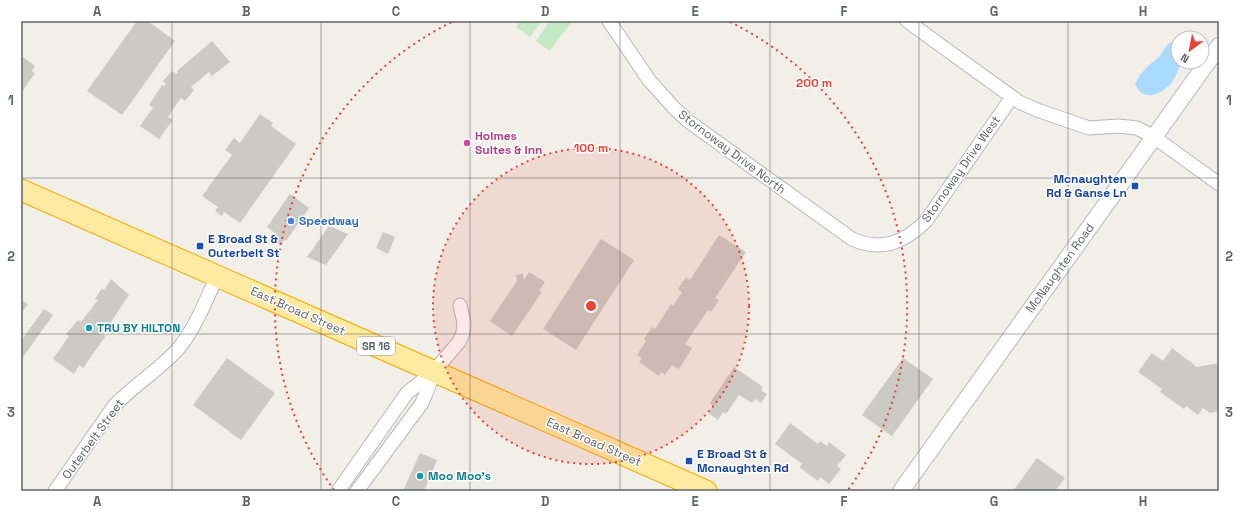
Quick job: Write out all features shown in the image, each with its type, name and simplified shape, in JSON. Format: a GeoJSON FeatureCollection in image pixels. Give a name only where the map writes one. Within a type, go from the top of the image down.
{"type":"FeatureCollection","features":[{"type":"Feature","properties":{"kind":"highway","name":"East Broad Street"},"geometry":{"type":"LineString","coordinates":[[21,190],[706,491]]}},
{"type":"Feature","properties":{"kind":"street","name":"Stornoway Drive North"},"geometry":{"type":"LineString","coordinates":[[608,21],[649,80],[688,121],[852,239],[863,244],[874,246],[885,245]]}},
{"type":"Feature","properties":{"kind":"street"},"geometry":{"type":"LineString","coordinates":[[907,21],[1019,102],[1036,110],[1089,128],[1118,126],[1137,128],[1154,137],[1219,184]]}},
{"type":"Feature","properties":{"kind":"street","name":"McNaughten Road"},"geometry":{"type":"LineString","coordinates":[[901,491],[1219,46]]}},
{"type":"Feature","properties":{"kind":"street","name":"Stornoway Drive West"},"geometry":{"type":"LineString","coordinates":[[885,245],[898,242],[908,237],[926,221],[1012,97]]}},
{"type":"Feature","properties":{"kind":"street","name":"Outerbelt Street"},"geometry":{"type":"LineString","coordinates":[[55,491],[114,406],[171,356],[179,347],[201,311],[217,276]]}},
{"type":"Feature","properties":{"kind":"street"},"geometry":{"type":"LineString","coordinates":[[338,491],[407,393],[434,371],[459,342],[463,333],[464,323],[460,305]]}},
{"type":"Feature","properties":{"kind":"street"},"geometry":{"type":"LineString","coordinates":[[357,491],[422,403],[434,371]]}},
{"type":"Feature","properties":{"kind":"green space"},"geometry":{"type":"Polygon","coordinates":[[[520,21],[542,21],[530,37],[516,27],[520,21]]]}},
{"type":"Feature","properties":{"kind":"green space"},"geometry":{"type":"Polygon","coordinates":[[[550,21],[572,21],[550,51],[536,41],[550,21]]]}},
{"type":"Feature","properties":{"kind":"water"},"geometry":{"type":"Polygon","coordinates":[[[1170,43],[1170,70],[1178,70],[1175,77],[1166,88],[1155,94],[1148,95],[1142,93],[1138,90],[1135,84],[1140,75],[1159,57],[1170,43]]]}},
{"type":"Feature","properties":{"kind":"building"},"geometry":{"type":"Polygon","coordinates":[[[137,21],[148,21],[175,41],[122,115],[87,91],[137,21]]]}},
{"type":"Feature","properties":{"kind":"building"},"geometry":{"type":"Polygon","coordinates":[[[212,41],[230,62],[212,76],[209,72],[191,87],[194,90],[185,101],[181,98],[168,117],[173,120],[159,139],[140,126],[153,108],[149,105],[162,85],[164,86],[166,84],[163,81],[172,71],[176,74],[178,72],[177,71],[212,41]]]}},
{"type":"Feature","properties":{"kind":"building"},"geometry":{"type":"Polygon","coordinates":[[[23,57],[35,66],[32,71],[35,73],[21,93],[21,61],[23,57]]]}},
{"type":"Feature","properties":{"kind":"building"},"geometry":{"type":"Polygon","coordinates":[[[260,114],[273,123],[271,126],[296,144],[240,223],[224,212],[222,216],[215,211],[218,207],[202,196],[232,155],[225,150],[234,138],[240,143],[260,114]]]}},
{"type":"Feature","properties":{"kind":"building"},"geometry":{"type":"Polygon","coordinates":[[[290,194],[309,208],[286,241],[284,240],[280,245],[272,239],[276,234],[267,227],[290,194]]]}},
{"type":"Feature","properties":{"kind":"building"},"geometry":{"type":"Polygon","coordinates":[[[329,226],[348,234],[326,265],[307,257],[329,226]]]}},
{"type":"Feature","properties":{"kind":"building"},"geometry":{"type":"Polygon","coordinates":[[[383,232],[395,237],[388,254],[376,248],[383,232]]]}},
{"type":"Feature","properties":{"kind":"building"},"geometry":{"type":"Polygon","coordinates":[[[719,235],[746,252],[715,298],[719,300],[711,312],[708,310],[685,344],[692,348],[679,369],[672,365],[665,375],[661,372],[659,376],[639,362],[642,358],[637,355],[646,341],[644,339],[652,327],[655,329],[671,304],[673,306],[682,292],[678,289],[686,277],[690,280],[719,235]]]}},
{"type":"Feature","properties":{"kind":"building"},"geometry":{"type":"Polygon","coordinates":[[[601,239],[634,260],[576,350],[543,329],[601,239]]]}},
{"type":"Feature","properties":{"kind":"building"},"geometry":{"type":"Polygon","coordinates":[[[529,272],[545,282],[539,291],[542,292],[512,336],[490,321],[517,281],[516,275],[523,274],[524,280],[529,272]]]}},
{"type":"Feature","properties":{"kind":"building","name":"TRU BY HILTON"},"geometry":{"type":"Polygon","coordinates":[[[111,279],[129,295],[103,334],[105,337],[83,368],[79,365],[74,374],[53,359],[69,336],[66,334],[78,320],[81,322],[98,300],[95,299],[102,288],[104,290],[111,279]]]}},
{"type":"Feature","properties":{"kind":"building"},"geometry":{"type":"Polygon","coordinates":[[[21,300],[28,304],[21,314],[21,300]]]}},
{"type":"Feature","properties":{"kind":"building"},"geometry":{"type":"Polygon","coordinates":[[[44,309],[53,315],[21,360],[21,341],[44,309]]]}},
{"type":"Feature","properties":{"kind":"building"},"geometry":{"type":"Polygon","coordinates":[[[1172,348],[1197,367],[1219,363],[1219,411],[1210,413],[1203,408],[1198,415],[1186,406],[1184,409],[1160,392],[1162,389],[1138,372],[1152,353],[1163,361],[1172,348]]]}},
{"type":"Feature","properties":{"kind":"building"},"geometry":{"type":"Polygon","coordinates":[[[227,358],[275,393],[241,440],[193,405],[227,358]]]}},
{"type":"Feature","properties":{"kind":"building"},"geometry":{"type":"Polygon","coordinates":[[[903,358],[933,379],[892,436],[862,415],[903,358]]]}},
{"type":"Feature","properties":{"kind":"building"},"geometry":{"type":"Polygon","coordinates":[[[734,367],[763,387],[761,390],[767,394],[761,403],[755,399],[752,403],[739,395],[726,414],[723,412],[718,420],[708,413],[713,406],[710,403],[734,367]]]}},
{"type":"Feature","properties":{"kind":"building"},"geometry":{"type":"Polygon","coordinates":[[[790,423],[818,444],[820,441],[827,446],[829,442],[846,455],[837,466],[841,469],[829,484],[820,477],[818,481],[799,467],[802,464],[775,444],[790,423]]]}},
{"type":"Feature","properties":{"kind":"building","name":"Moo Moo's"},"geometry":{"type":"Polygon","coordinates":[[[420,453],[437,460],[424,491],[403,491],[420,453]]]}},
{"type":"Feature","properties":{"kind":"building"},"geometry":{"type":"Polygon","coordinates":[[[1037,458],[1065,478],[1055,491],[1013,491],[1037,458]]]}},
{"type":"Feature","properties":{"kind":"place","name":"Holmes Suites & Inn"},"geometry":{"type":"Point","coordinates":[467,143]}},
{"type":"Feature","properties":{"kind":"place","name":"Mcnaughten Rd & Ganse Ln"},"geometry":{"type":"Point","coordinates":[1135,186]}},
{"type":"Feature","properties":{"kind":"place","name":"Speedway"},"geometry":{"type":"Point","coordinates":[291,221]}},
{"type":"Feature","properties":{"kind":"place","name":"E Broad St & Outerbelt St"},"geometry":{"type":"Point","coordinates":[200,246]}},
{"type":"Feature","properties":{"kind":"place","name":"TRU BY HILTON"},"geometry":{"type":"Point","coordinates":[89,328]}},
{"type":"Feature","properties":{"kind":"place","name":"E Broad St & Mcnaughten Rd"},"geometry":{"type":"Point","coordinates":[689,461]}},
{"type":"Feature","properties":{"kind":"place","name":"Moo Moo's"},"geometry":{"type":"Point","coordinates":[420,476]}}]}
